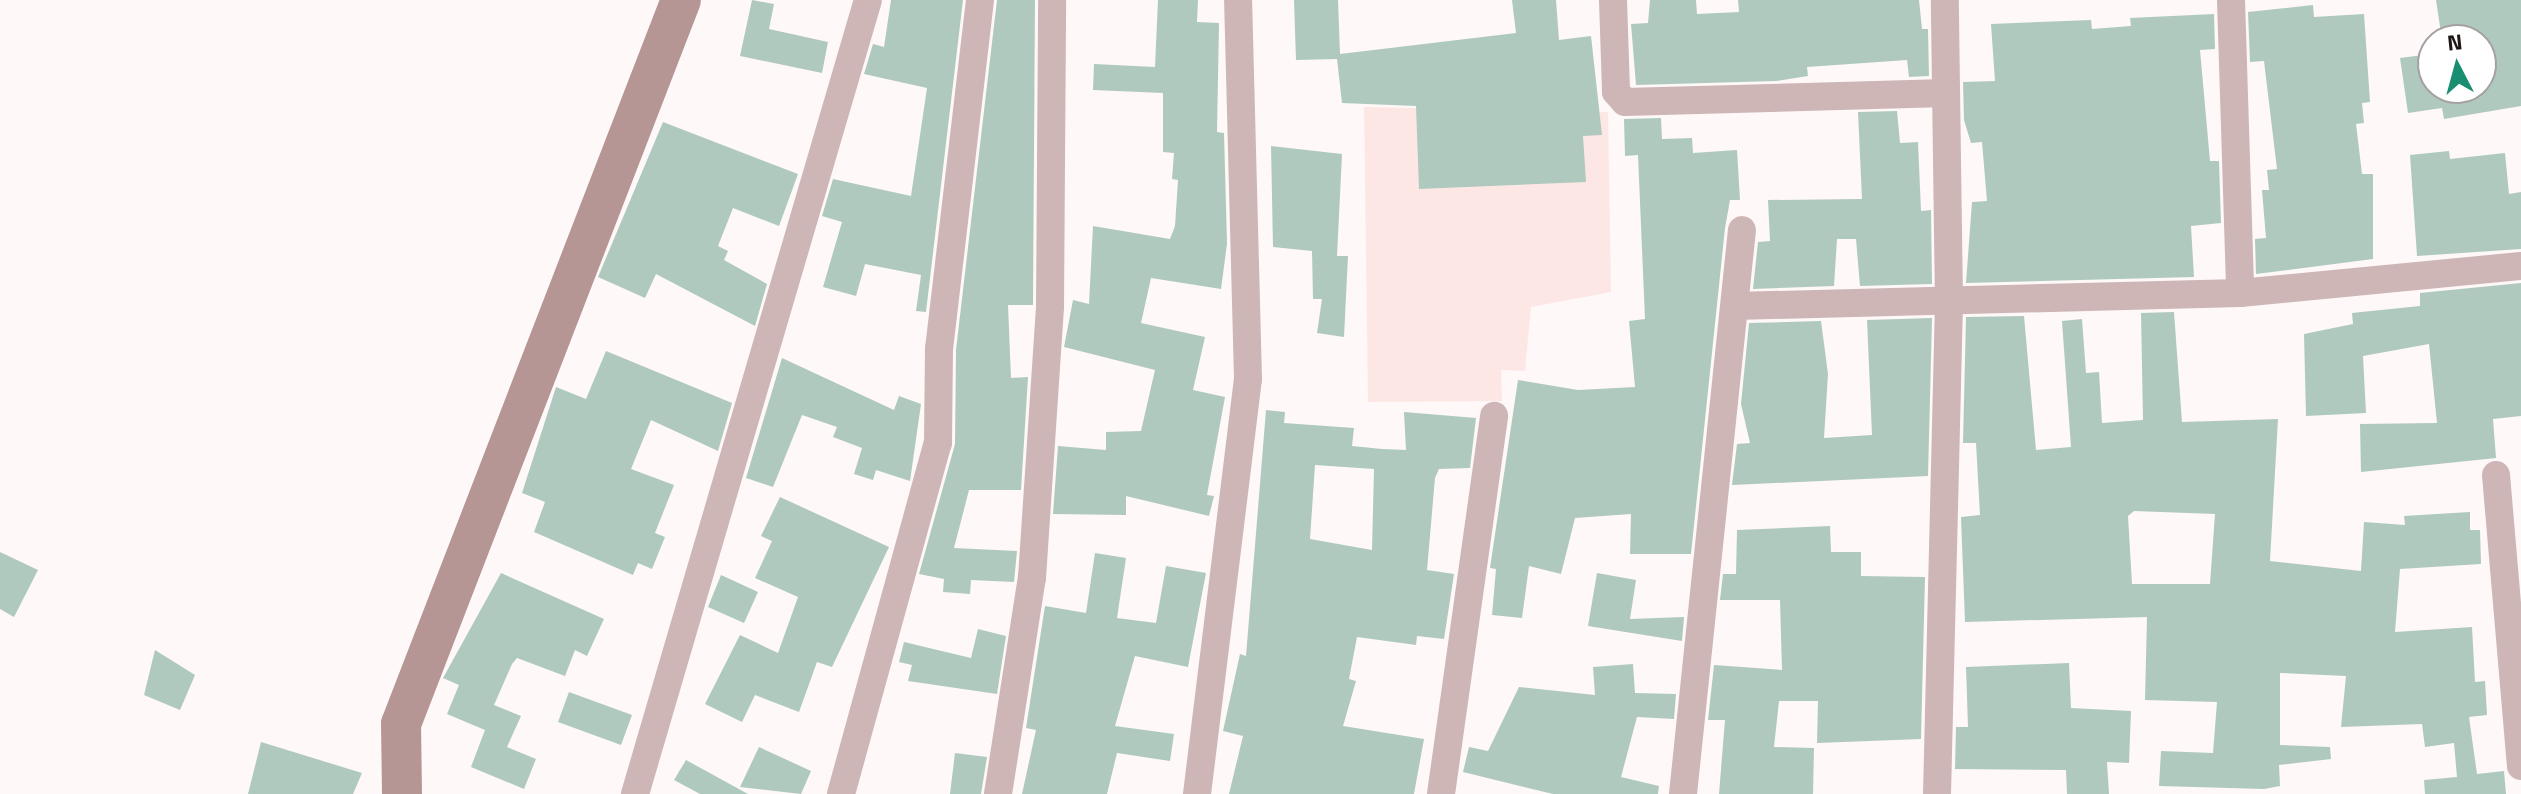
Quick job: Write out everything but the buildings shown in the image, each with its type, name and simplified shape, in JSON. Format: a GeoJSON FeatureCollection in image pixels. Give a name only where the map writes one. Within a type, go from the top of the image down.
{"type":"FeatureCollection","features":[{"type":"Feature","properties":{"kind":"street"},"geometry":{"type":"LineString","coordinates":[[402,794],[401,724],[681,0]]}},
{"type":"Feature","properties":{"kind":"street"},"geometry":{"type":"LineString","coordinates":[[635,794],[868,0]]}},
{"type":"Feature","properties":{"kind":"street"},"geometry":{"type":"LineString","coordinates":[[841,794],[938,443],[939,349],[980,0]]}},
{"type":"Feature","properties":{"kind":"street"},"geometry":{"type":"LineString","coordinates":[[998,794],[1032,578],[1046,371],[1052,0]]}},
{"type":"Feature","properties":{"kind":"street"},"geometry":{"type":"LineString","coordinates":[[1197,794],[1248,379],[1238,0]]}},
{"type":"Feature","properties":{"kind":"street"},"geometry":{"type":"LineString","coordinates":[[1613,0],[1616,92],[1625,102],[1946,93]]}},
{"type":"Feature","properties":{"kind":"street"},"geometry":{"type":"LineString","coordinates":[[1937,794],[1949,303],[1945,0]]}},
{"type":"Feature","properties":{"kind":"street"},"geometry":{"type":"LineString","coordinates":[[2231,0],[2240,293]]}},
{"type":"Feature","properties":{"kind":"street"},"geometry":{"type":"LineString","coordinates":[[1683,794],[1742,230]]}},
{"type":"Feature","properties":{"kind":"street"},"geometry":{"type":"LineString","coordinates":[[1735,306],[1949,303],[2240,293],[2521,266]]}},
{"type":"Feature","properties":{"kind":"street"},"geometry":{"type":"LineString","coordinates":[[1441,794],[1494,416]]}},
{"type":"Feature","properties":{"kind":"street"},"geometry":{"type":"LineString","coordinates":[[2496,475],[2521,766]]}},
{"type":"Feature","properties":{"kind":"shaded area"},"geometry":{"type":"Polygon","coordinates":[[[1364,107],[1608,112],[1611,292],[1531,307],[1525,371],[1501,370],[1502,401],[1368,402],[1364,107]]]}}]}
